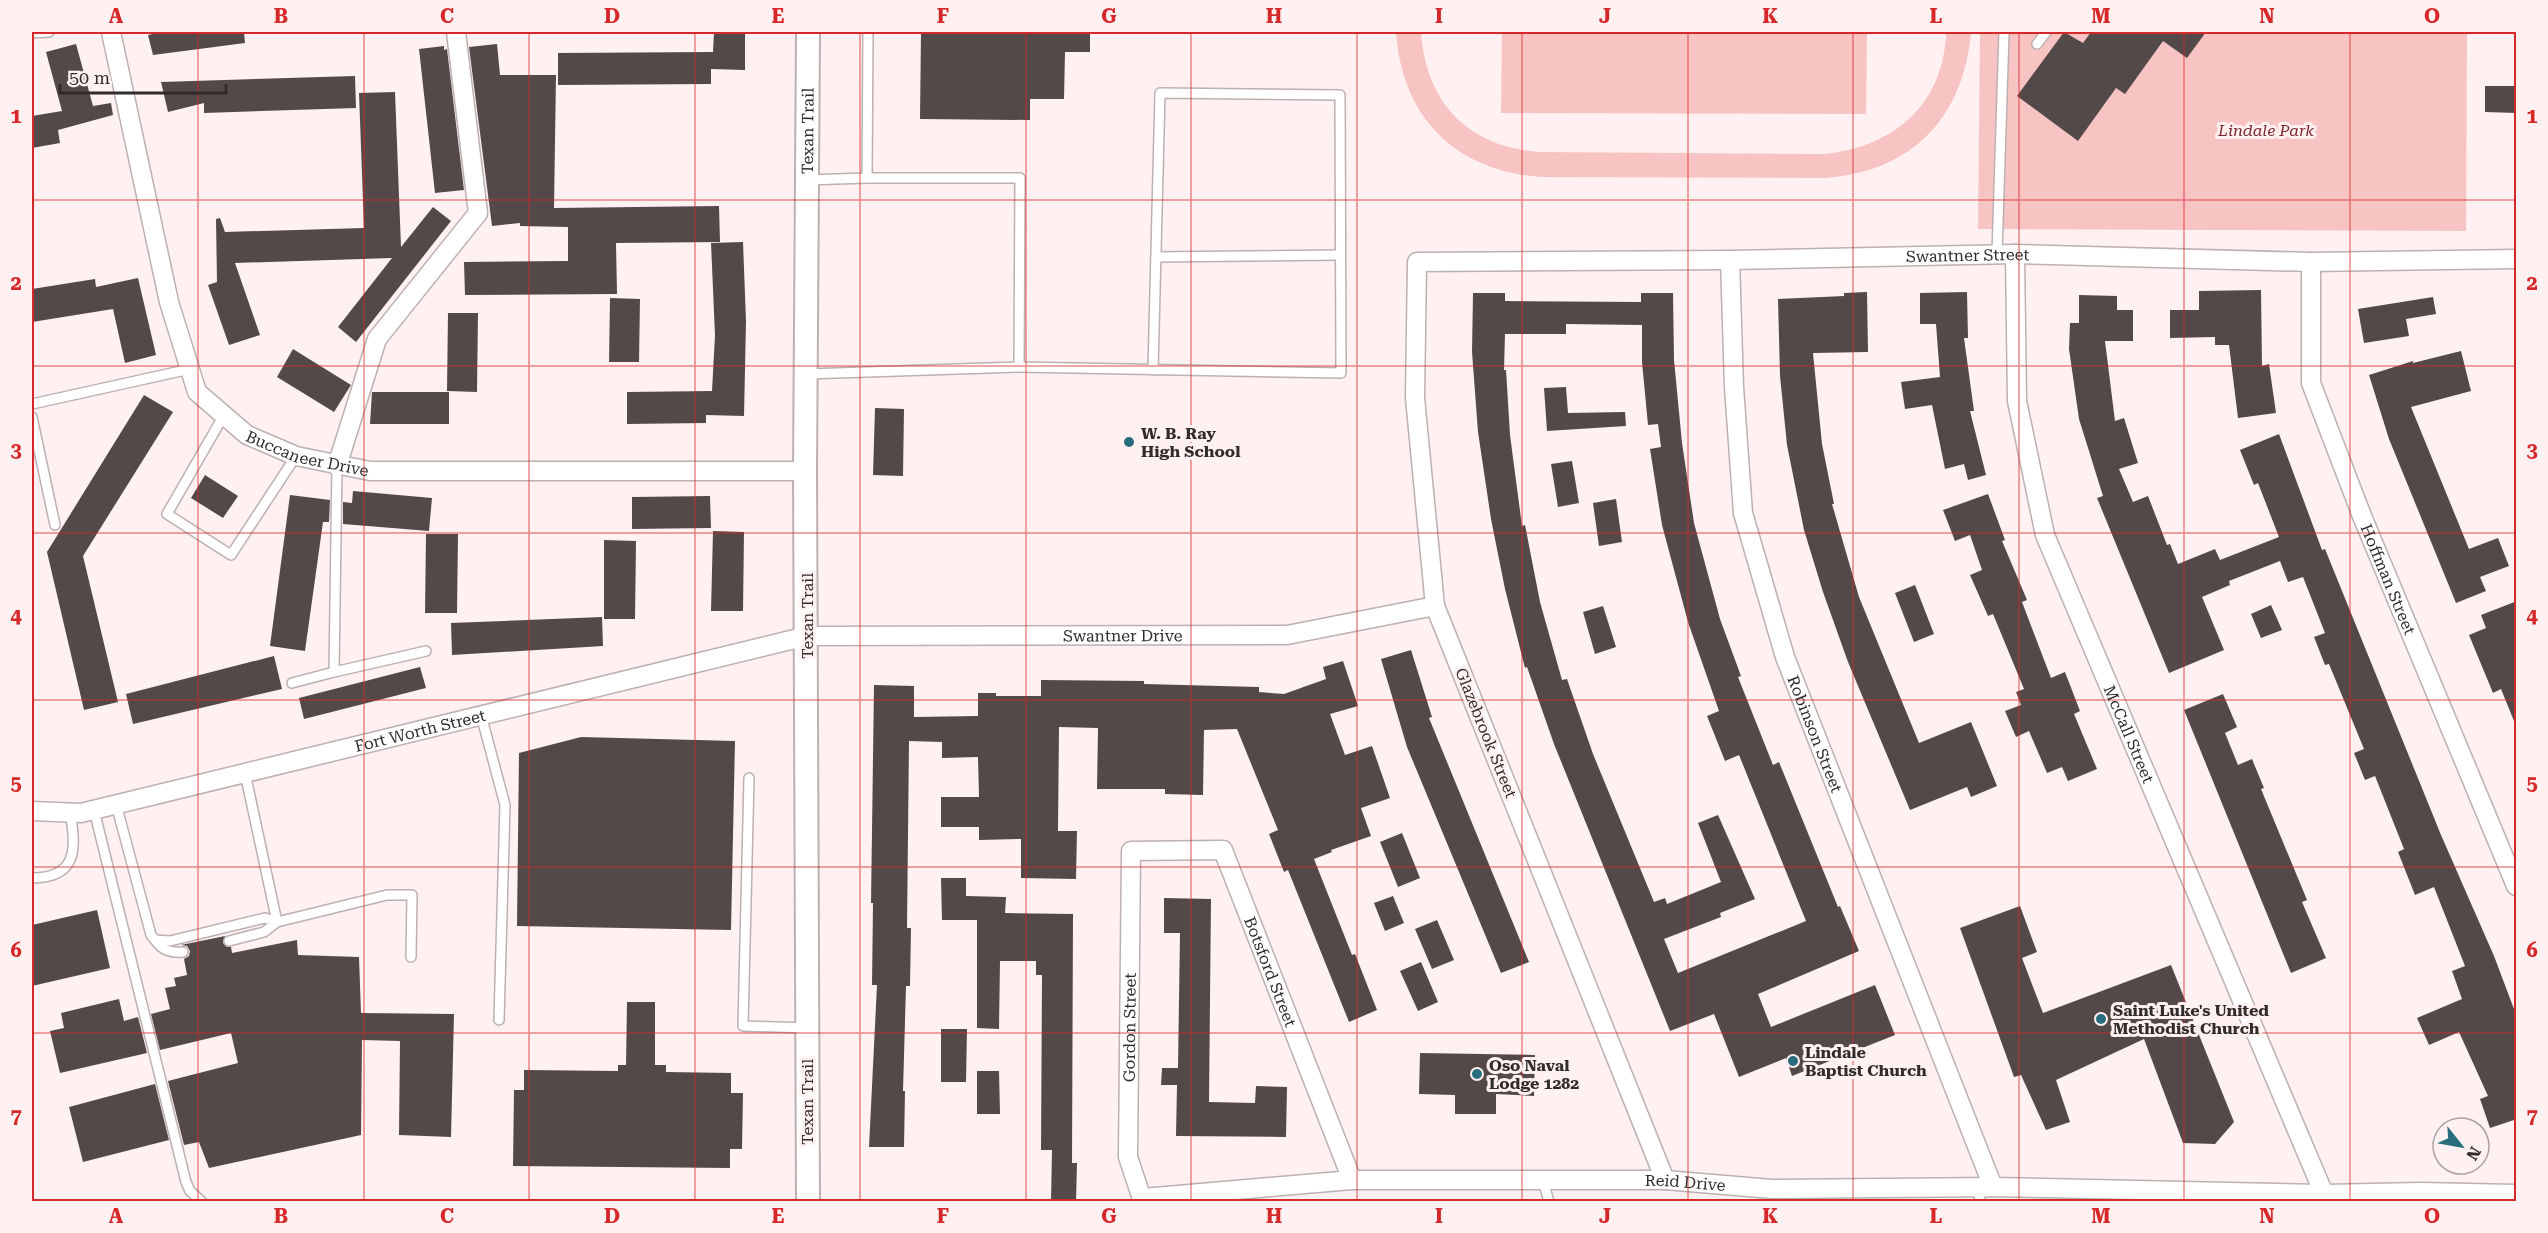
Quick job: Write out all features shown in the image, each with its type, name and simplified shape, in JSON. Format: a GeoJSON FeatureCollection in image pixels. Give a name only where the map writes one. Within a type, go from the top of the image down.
{"type":"FeatureCollection","features":[{"type":"Feature","properties":{"kind":"street","name":"Buccaneer Drive"},"geometry":{"type":"LineString","coordinates":[[111,32],[169,302],[197,392],[247,435],[296,456],[369,471],[805,471]]}},
{"type":"Feature","properties":{"kind":"street"},"geometry":{"type":"LineString","coordinates":[[337,466],[376,339],[478,213],[456,32]]}},
{"type":"Feature","properties":{"kind":"street","name":"Texan Trail"},"geometry":{"type":"LineString","coordinates":[[808,32],[805,471],[808,1202]]}},
{"type":"Feature","properties":{"kind":"street","name":"Swantner Street"},"geometry":{"type":"LineString","coordinates":[[1417,262],[1730,260],[1996,254],[2311,262],[2517,259]]}},
{"type":"Feature","properties":{"kind":"street","name":"McCall Street"},"geometry":{"type":"LineString","coordinates":[[2015,254],[2017,401],[2045,535],[2324,1194]]}},
{"type":"Feature","properties":{"kind":"street","name":"Robinson Street"},"geometry":{"type":"LineString","coordinates":[[1730,260],[1734,387],[1743,513],[1785,657],[1984,1192]]}},
{"type":"Feature","properties":{"kind":"street","name":"Glazebrook Street"},"geometry":{"type":"LineString","coordinates":[[1417,262],[1415,398],[1435,606],[1665,1180]]}},
{"type":"Feature","properties":{"kind":"street","name":"Hoffman Street"},"geometry":{"type":"LineString","coordinates":[[2311,262],[2311,383],[2362,516],[2517,886]]}},
{"type":"Feature","properties":{"kind":"street","name":"Swantner Drive"},"geometry":{"type":"LineString","coordinates":[[807,636],[1287,635],[1435,606]]}},
{"type":"Feature","properties":{"kind":"street","name":"Fort Worth Street"},"geometry":{"type":"LineString","coordinates":[[32,811],[94,810],[807,636]]}},
{"type":"Feature","properties":{"kind":"street","name":"Botsford Street"},"geometry":{"type":"LineString","coordinates":[[1131,850],[1223,850],[1352,1180]]}},
{"type":"Feature","properties":{"kind":"street","name":"Gordon Street"},"geometry":{"type":"LineString","coordinates":[[1131,850],[1128,1157],[1143,1199]]}},
{"type":"Feature","properties":{"kind":"street","name":"Reid Drive"},"geometry":{"type":"LineString","coordinates":[[1143,1199],[1352,1180],[1665,1180],[1772,1195],[1984,1192],[2324,1194],[2422,1197],[2517,1194]]}},
{"type":"Feature","properties":{"kind":"lane"},"geometry":{"type":"LineString","coordinates":[[32,33],[49,32]]}},
{"type":"Feature","properties":{"kind":"lane"},"geometry":{"type":"LineString","coordinates":[[867,178],[868,32]]}},
{"type":"Feature","properties":{"kind":"lane"},"geometry":{"type":"LineString","coordinates":[[1996,254],[2004,32]]}},
{"type":"Feature","properties":{"kind":"lane"},"geometry":{"type":"LineString","coordinates":[[2037,44],[2046,32]]}},
{"type":"Feature","properties":{"kind":"lane"},"geometry":{"type":"LineString","coordinates":[[806,374],[1019,367],[1153,370],[1341,373],[1340,95],[1160,93],[1153,370]]}},
{"type":"Feature","properties":{"kind":"lane"},"geometry":{"type":"LineString","coordinates":[[807,180],[1020,178],[1019,367]]}},
{"type":"Feature","properties":{"kind":"lane"},"geometry":{"type":"LineString","coordinates":[[1156,257],[1340,255]]}},
{"type":"Feature","properties":{"kind":"lane"},"geometry":{"type":"LineString","coordinates":[[32,404],[190,369]]}},
{"type":"Feature","properties":{"kind":"lane"},"geometry":{"type":"LineString","coordinates":[[224,415],[167,514],[231,555],[296,456]]}},
{"type":"Feature","properties":{"kind":"lane"},"geometry":{"type":"LineString","coordinates":[[32,417],[55,525]]}},
{"type":"Feature","properties":{"kind":"lane"},"geometry":{"type":"LineString","coordinates":[[334,672],[337,466]]}},
{"type":"Feature","properties":{"kind":"lane"},"geometry":{"type":"LineString","coordinates":[[292,683],[426,651]]}},
{"type":"Feature","properties":{"kind":"lane"},"geometry":{"type":"LineString","coordinates":[[481,715],[505,805],[499,1020]]}},
{"type":"Feature","properties":{"kind":"lane"},"geometry":{"type":"LineString","coordinates":[[245,772],[277,922]]}},
{"type":"Feature","properties":{"kind":"lane"},"geometry":{"type":"LineString","coordinates":[[749,778],[743,1026],[807,1028]]}},
{"type":"Feature","properties":{"kind":"lane"},"geometry":{"type":"LineString","coordinates":[[116,804],[151,935],[164,950],[183,952]]}},
{"type":"Feature","properties":{"kind":"lane"},"geometry":{"type":"LineString","coordinates":[[94,810],[186,1182],[190,1191],[202,1202]]}},
{"type":"Feature","properties":{"kind":"lane"},"geometry":{"type":"LineString","coordinates":[[32,878],[47,878],[61,873],[66,866],[72,853],[75,837],[70,812]]}},
{"type":"Feature","properties":{"kind":"lane"},"geometry":{"type":"LineString","coordinates":[[229,941],[264,932],[277,922],[387,895],[412,895],[411,957]]}},
{"type":"Feature","properties":{"kind":"lane"},"geometry":{"type":"LineString","coordinates":[[155,939],[170,941],[265,918],[277,922]]}},
{"type":"Feature","properties":{"kind":"lane"},"geometry":{"type":"LineString","coordinates":[[1543,1180],[1549,1202]]}},
{"type":"Feature","properties":{"kind":"green space"},"geometry":{"type":"Polygon","coordinates":[[[1396,32],[1421,32],[1432,80],[1442,100],[1455,117],[1472,131],[1514,148],[1540,152],[1825,154],[1850,150],[1873,142],[1893,131],[1911,117],[1925,100],[1936,80],[1943,58],[1946,32],[1971,33],[1966,64],[1957,91],[1944,115],[1927,136],[1907,152],[1883,165],[1856,174],[1825,178],[1540,177],[1509,172],[1482,163],[1458,150],[1438,134],[1422,113],[1409,90],[1400,62],[1396,32]]]}},
{"type":"Feature","properties":{"kind":"green space"},"geometry":{"type":"Polygon","coordinates":[[[1502,32],[1867,32],[1866,114],[1501,113],[1502,32]]]}},
{"type":"Feature","properties":{"kind":"green space","name":"Lindale Park"},"geometry":{"type":"Polygon","coordinates":[[[1980,32],[2467,32],[2466,231],[1978,229],[1980,32]]]}},
{"type":"Feature","properties":{"kind":"building"},"geometry":{"type":"Polygon","coordinates":[[[163,32],[244,32],[245,43],[153,55],[148,35],[163,32]]]}},
{"type":"Feature","properties":{"kind":"building"},"geometry":{"type":"Polygon","coordinates":[[[714,32],[745,32],[745,70],[711,69],[711,84],[558,85],[558,53],[713,52],[714,32]]]}},
{"type":"Feature","properties":{"kind":"building"},"geometry":{"type":"Polygon","coordinates":[[[921,32],[1090,32],[1090,52],[1065,52],[1064,99],[1030,99],[1030,120],[920,119],[921,32]]]}},
{"type":"Feature","properties":{"kind":"building"},"geometry":{"type":"Polygon","coordinates":[[[2064,32],[2083,43],[2091,32],[2206,32],[2187,58],[2163,41],[2125,94],[2116,88],[2078,141],[2017,96],[2064,32]]]}},
{"type":"Feature","properties":{"kind":"building"},"geometry":{"type":"Polygon","coordinates":[[[76,44],[93,106],[111,103],[113,115],[58,130],[60,143],[32,148],[32,116],[62,111],[46,52],[76,44]]]}},
{"type":"Feature","properties":{"kind":"building"},"geometry":{"type":"Polygon","coordinates":[[[497,44],[500,75],[556,75],[554,208],[719,206],[720,242],[616,243],[617,294],[465,295],[464,262],[568,261],[568,227],[520,226],[520,223],[492,226],[469,47],[497,44]]]}},
{"type":"Feature","properties":{"kind":"building"},"geometry":{"type":"Polygon","coordinates":[[[444,46],[444,50],[447,49],[464,190],[435,193],[419,49],[444,46]]]}},
{"type":"Feature","properties":{"kind":"building"},"geometry":{"type":"Polygon","coordinates":[[[355,76],[356,108],[204,113],[204,103],[168,112],[161,82],[355,76]]]}},
{"type":"Feature","properties":{"kind":"building"},"geometry":{"type":"Polygon","coordinates":[[[2485,86],[2517,86],[2517,113],[2485,112],[2485,86]]]}},
{"type":"Feature","properties":{"kind":"building"},"geometry":{"type":"Polygon","coordinates":[[[395,92],[401,247],[433,207],[451,221],[356,342],[338,327],[392,258],[235,263],[260,335],[229,345],[208,285],[217,282],[216,219],[220,218],[225,232],[364,228],[359,93],[395,92]]]}},
{"type":"Feature","properties":{"kind":"building"},"geometry":{"type":"Polygon","coordinates":[[[743,242],[746,321],[744,416],[706,415],[706,423],[627,424],[627,392],[712,391],[715,335],[711,243],[743,242]]]}},
{"type":"Feature","properties":{"kind":"building"},"geometry":{"type":"Polygon","coordinates":[[[138,278],[156,355],[125,363],[113,309],[32,322],[32,289],[95,279],[96,287],[138,278]]]}},
{"type":"Feature","properties":{"kind":"building"},"geometry":{"type":"Polygon","coordinates":[[[2261,290],[2262,366],[2269,364],[2276,413],[2238,418],[2229,345],[2215,345],[2215,337],[2170,338],[2170,310],[2199,310],[2199,291],[2261,290]]]}},
{"type":"Feature","properties":{"kind":"building"},"geometry":{"type":"Polygon","coordinates":[[[1867,292],[1868,352],[1813,353],[1822,444],[1834,504],[1832,504],[1859,597],[1919,743],[1971,722],[1997,786],[1971,797],[1967,787],[1910,810],[1848,662],[1804,530],[1787,445],[1780,376],[1778,299],[1844,296],[1844,293],[1867,292]]]}},
{"type":"Feature","properties":{"kind":"building"},"geometry":{"type":"Polygon","coordinates":[[[1967,292],[1968,338],[1964,338],[1974,411],[1970,411],[1986,475],[1968,480],[1964,464],[1945,469],[1932,405],[1905,409],[1901,382],[1940,377],[1936,324],[1920,324],[1920,293],[1967,292]]]}},
{"type":"Feature","properties":{"kind":"building"},"geometry":{"type":"Polygon","coordinates":[[[1473,293],[1505,293],[1505,301],[1641,302],[1641,293],[1673,293],[1674,360],[1682,443],[1694,523],[1720,619],[1741,676],[1738,677],[1773,765],[1779,762],[1838,907],[1840,906],[1859,951],[1758,994],[1771,1027],[1875,985],[1895,1035],[1792,1076],[1786,1058],[1739,1077],[1714,1014],[1670,1031],[1554,744],[1527,667],[1525,668],[1505,589],[1491,519],[1478,432],[1472,352],[1473,293]],[[1566,324],[1566,334],[1505,334],[1504,370],[1506,370],[1510,435],[1522,526],[1525,525],[1540,602],[1562,680],[1567,679],[1593,754],[1654,902],[1665,898],[1667,904],[1721,882],[1698,823],[1718,815],[1755,899],[1720,913],[1721,917],[1664,939],[1678,973],[1806,921],[1739,755],[1725,761],[1707,716],[1719,711],[1688,622],[1662,525],[1650,449],[1661,447],[1658,424],[1648,425],[1642,362],[1642,325],[1566,324]]]}},
{"type":"Feature","properties":{"kind":"building"},"geometry":{"type":"Polygon","coordinates":[[[2079,295],[2117,296],[2117,310],[2133,310],[2133,341],[2105,341],[2115,421],[2124,418],[2138,463],[2119,469],[2133,502],[2148,496],[2167,545],[2170,544],[2178,564],[2215,549],[2220,560],[2279,537],[2258,483],[2254,485],[2240,450],[2279,434],[2322,550],[2325,549],[2441,835],[2494,956],[2517,1017],[2517,1119],[2491,1128],[2491,1116],[2486,1116],[2480,1099],[2488,1096],[2459,1032],[2429,1045],[2417,1018],[2462,999],[2452,971],[2465,966],[2434,887],[2415,895],[2398,852],[2404,849],[2375,776],[2365,780],[2354,753],[2364,749],[2329,664],[2325,665],[2314,637],[2325,633],[2303,577],[2288,582],[2280,561],[2229,581],[2230,585],[2202,597],[2224,650],[2169,673],[2097,498],[2103,496],[2079,419],[2069,349],[2070,323],[2079,323],[2079,295]]]}},
{"type":"Feature","properties":{"kind":"building"},"geometry":{"type":"Polygon","coordinates":[[[2433,297],[2436,314],[2406,319],[2409,336],[2364,343],[2358,309],[2433,297]]]}},
{"type":"Feature","properties":{"kind":"building"},"geometry":{"type":"Polygon","coordinates":[[[610,298],[640,299],[639,362],[609,362],[610,298]]]}},
{"type":"Feature","properties":{"kind":"building"},"geometry":{"type":"Polygon","coordinates":[[[448,313],[478,313],[477,392],[447,391],[448,313]]]}},
{"type":"Feature","properties":{"kind":"building"},"geometry":{"type":"Polygon","coordinates":[[[293,349],[351,385],[334,412],[277,377],[293,349]]]}},
{"type":"Feature","properties":{"kind":"building"},"geometry":{"type":"Polygon","coordinates":[[[2461,351],[2471,391],[2411,407],[2469,549],[2498,538],[2509,566],[2480,577],[2486,591],[2456,603],[2389,439],[2369,375],[2413,361],[2413,363],[2461,351]]]}},
{"type":"Feature","properties":{"kind":"building"},"geometry":{"type":"Polygon","coordinates":[[[1566,387],[1568,413],[1625,412],[1626,426],[1547,431],[1544,388],[1566,387]]]}},
{"type":"Feature","properties":{"kind":"building"},"geometry":{"type":"Polygon","coordinates":[[[372,392],[449,392],[449,424],[370,424],[372,392]]]}},
{"type":"Feature","properties":{"kind":"building"},"geometry":{"type":"Polygon","coordinates":[[[144,395],[173,412],[83,556],[118,702],[84,710],[47,552],[144,395]]]}},
{"type":"Feature","properties":{"kind":"building"},"geometry":{"type":"Polygon","coordinates":[[[875,408],[904,409],[903,476],[873,475],[875,408]]]}},
{"type":"Feature","properties":{"kind":"building"},"geometry":{"type":"Polygon","coordinates":[[[1572,461],[1579,503],[1558,507],[1551,464],[1572,461]]]}},
{"type":"Feature","properties":{"kind":"building"},"geometry":{"type":"Polygon","coordinates":[[[205,475],[238,496],[223,518],[191,498],[205,475]]]}},
{"type":"Feature","properties":{"kind":"building"},"geometry":{"type":"Polygon","coordinates":[[[353,491],[432,498],[429,531],[343,524],[343,502],[352,503],[353,491]]]}},
{"type":"Feature","properties":{"kind":"building"},"geometry":{"type":"Polygon","coordinates":[[[1988,494],[2005,540],[2002,541],[2027,600],[2022,602],[2051,678],[2065,672],[2080,711],[2074,714],[2097,769],[2068,781],[2062,767],[2047,773],[2029,731],[2016,737],[2005,711],[2021,705],[2016,692],[2024,689],[1993,614],[1988,616],[1970,575],[1982,570],[1970,535],[1955,541],[1943,510],[1988,494]]]}},
{"type":"Feature","properties":{"kind":"building"},"geometry":{"type":"Polygon","coordinates":[[[290,495],[330,500],[329,522],[323,522],[305,651],[270,646],[290,495]]]}},
{"type":"Feature","properties":{"kind":"building"},"geometry":{"type":"Polygon","coordinates":[[[710,496],[711,528],[632,529],[632,497],[710,496]]]}},
{"type":"Feature","properties":{"kind":"building"},"geometry":{"type":"Polygon","coordinates":[[[1616,499],[1622,542],[1599,546],[1593,503],[1616,499]]]}},
{"type":"Feature","properties":{"kind":"building"},"geometry":{"type":"Polygon","coordinates":[[[713,531],[744,532],[743,611],[711,611],[713,531]]]}},
{"type":"Feature","properties":{"kind":"building"},"geometry":{"type":"Polygon","coordinates":[[[426,534],[458,534],[457,613],[425,613],[426,534]]]}},
{"type":"Feature","properties":{"kind":"building"},"geometry":{"type":"Polygon","coordinates":[[[604,540],[636,541],[635,619],[604,619],[604,540]]]}},
{"type":"Feature","properties":{"kind":"building"},"geometry":{"type":"Polygon","coordinates":[[[1915,585],[1934,634],[1914,642],[1895,593],[1915,585]]]}},
{"type":"Feature","properties":{"kind":"building"},"geometry":{"type":"Polygon","coordinates":[[[2517,601],[2516,726],[2501,689],[2493,693],[2469,635],[2486,628],[2481,615],[2517,601]]]}},
{"type":"Feature","properties":{"kind":"building"},"geometry":{"type":"Polygon","coordinates":[[[2271,605],[2282,630],[2261,638],[2251,614],[2271,605]]]}},
{"type":"Feature","properties":{"kind":"building"},"geometry":{"type":"Polygon","coordinates":[[[1603,606],[1616,647],[1595,654],[1583,612],[1603,606]]]}},
{"type":"Feature","properties":{"kind":"building"},"geometry":{"type":"Polygon","coordinates":[[[602,617],[603,646],[452,655],[451,623],[602,617]]]}},
{"type":"Feature","properties":{"kind":"building"},"geometry":{"type":"Polygon","coordinates":[[[1411,650],[1432,717],[1429,718],[1529,962],[1501,973],[1407,747],[1381,659],[1411,650]]]}},
{"type":"Feature","properties":{"kind":"building"},"geometry":{"type":"Polygon","coordinates":[[[274,656],[282,689],[133,724],[126,694],[274,656]]]}},
{"type":"Feature","properties":{"kind":"building"},"geometry":{"type":"Polygon","coordinates":[[[1343,661],[1358,706],[1330,714],[1345,755],[1372,746],[1390,798],[1361,808],[1371,836],[1331,850],[1332,852],[1314,859],[1352,955],[1355,954],[1377,1010],[1349,1022],[1288,870],[1284,872],[1269,834],[1278,830],[1237,729],[1204,730],[1203,795],[1165,794],[1165,789],[1097,789],[1098,728],[1059,727],[1058,831],[1077,831],[1076,879],[1021,878],[1021,839],[979,840],[979,827],[941,827],[941,797],[979,797],[978,757],[942,758],[942,742],[909,741],[907,928],[911,928],[910,986],[906,986],[904,1147],[869,1147],[877,985],[872,985],[873,903],[871,903],[874,685],[914,686],[914,717],[978,716],[978,693],[996,693],[996,696],[1041,696],[1041,680],[1144,681],[1144,684],[1259,687],[1259,692],[1284,694],[1326,679],[1323,667],[1343,661]]]}},
{"type":"Feature","properties":{"kind":"building"},"geometry":{"type":"Polygon","coordinates":[[[420,667],[426,688],[304,719],[299,698],[420,667]]]}},
{"type":"Feature","properties":{"kind":"building"},"geometry":{"type":"Polygon","coordinates":[[[2223,694],[2237,727],[2225,733],[2238,765],[2252,759],[2264,788],[2261,789],[2307,900],[2302,902],[2326,958],[2291,973],[2184,710],[2223,694]]]}},
{"type":"Feature","properties":{"kind":"building"},"geometry":{"type":"Polygon","coordinates":[[[581,737],[735,741],[731,930],[517,926],[519,753],[581,737]]]}},
{"type":"Feature","properties":{"kind":"building"},"geometry":{"type":"Polygon","coordinates":[[[1402,833],[1420,878],[1398,887],[1380,842],[1402,833]]]}},
{"type":"Feature","properties":{"kind":"building"},"geometry":{"type":"Polygon","coordinates":[[[941,878],[966,878],[966,896],[1006,897],[1005,913],[1073,914],[1072,1163],[1077,1163],[1076,1202],[1051,1202],[1052,1150],[1041,1150],[1042,975],[1036,975],[1036,961],[1000,961],[999,1029],[977,1028],[977,920],[942,920],[941,878]]]}},
{"type":"Feature","properties":{"kind":"building"},"geometry":{"type":"Polygon","coordinates":[[[1393,896],[1404,923],[1385,931],[1374,903],[1393,896]]]}},
{"type":"Feature","properties":{"kind":"building"},"geometry":{"type":"Polygon","coordinates":[[[1164,898],[1211,899],[1209,1102],[1255,1103],[1256,1086],[1287,1087],[1286,1137],[1176,1136],[1177,1085],[1161,1085],[1162,1068],[1178,1068],[1180,933],[1164,933],[1164,898]]]}},
{"type":"Feature","properties":{"kind":"building","name":"Saint Luke's United Methodist Church"},"geometry":{"type":"Polygon","coordinates":[[[2020,906],[2037,952],[2022,958],[2043,1013],[2171,965],[2234,1122],[2215,1144],[2183,1143],[2144,1039],[2056,1080],[2070,1122],[2046,1130],[2021,1075],[2014,1077],[1960,928],[2020,906]]]}},
{"type":"Feature","properties":{"kind":"building"},"geometry":{"type":"Polygon","coordinates":[[[97,910],[110,968],[32,986],[32,925],[97,910]]]}},
{"type":"Feature","properties":{"kind":"building"},"geometry":{"type":"Polygon","coordinates":[[[1437,920],[1454,960],[1432,969],[1415,929],[1437,920]]]}},
{"type":"Feature","properties":{"kind":"building"},"geometry":{"type":"Polygon","coordinates":[[[225,936],[223,943],[231,947],[232,953],[297,940],[298,955],[359,957],[361,1013],[454,1014],[451,1137],[399,1135],[400,1041],[362,1040],[361,1135],[209,1168],[199,1142],[184,1145],[168,1081],[238,1063],[231,1033],[160,1050],[151,1014],[170,1009],[165,988],[176,986],[174,978],[187,975],[184,959],[189,956],[190,951],[187,946],[181,945],[225,936]]]}},
{"type":"Feature","properties":{"kind":"building"},"geometry":{"type":"Polygon","coordinates":[[[1421,962],[1438,1002],[1418,1011],[1400,971],[1421,962]]]}},
{"type":"Feature","properties":{"kind":"building"},"geometry":{"type":"Polygon","coordinates":[[[119,999],[124,1021],[138,1017],[147,1053],[60,1073],[50,1031],[64,1028],[61,1013],[119,999]]]}},
{"type":"Feature","properties":{"kind":"building"},"geometry":{"type":"Polygon","coordinates":[[[627,1002],[655,1002],[655,1065],[666,1065],[666,1072],[731,1073],[731,1093],[743,1093],[742,1149],[730,1149],[730,1168],[513,1166],[514,1090],[524,1090],[524,1070],[618,1071],[618,1065],[626,1065],[627,1002]]]}},
{"type":"Feature","properties":{"kind":"building"},"geometry":{"type":"Polygon","coordinates":[[[941,1029],[967,1029],[966,1082],[941,1082],[941,1029]]]}},
{"type":"Feature","properties":{"kind":"building","name":"Oso Naval Lodge 1282"},"geometry":{"type":"Polygon","coordinates":[[[1420,1053],[1535,1055],[1534,1096],[1496,1094],[1496,1114],[1455,1114],[1455,1095],[1419,1094],[1420,1053]]]}},
{"type":"Feature","properties":{"kind":"building"},"geometry":{"type":"Polygon","coordinates":[[[977,1071],[999,1071],[1000,1114],[977,1114],[977,1071]]]}},
{"type":"Feature","properties":{"kind":"building"},"geometry":{"type":"Polygon","coordinates":[[[155,1084],[169,1140],[83,1162],[69,1107],[155,1084]]]}},
{"type":"Feature","properties":{"kind":"place","name":"W. B. Ray High School"},"geometry":{"type":"Point","coordinates":[1129,442]}},
{"type":"Feature","properties":{"kind":"place","name":"Saint Luke's United Methodist Church"},"geometry":{"type":"Point","coordinates":[2101,1019]}},
{"type":"Feature","properties":{"kind":"place","name":"Lindale Baptist Church"},"geometry":{"type":"Point","coordinates":[1793,1061]}},
{"type":"Feature","properties":{"kind":"place","name":"Oso Naval Lodge 1282"},"geometry":{"type":"Point","coordinates":[1477,1074]}}]}
